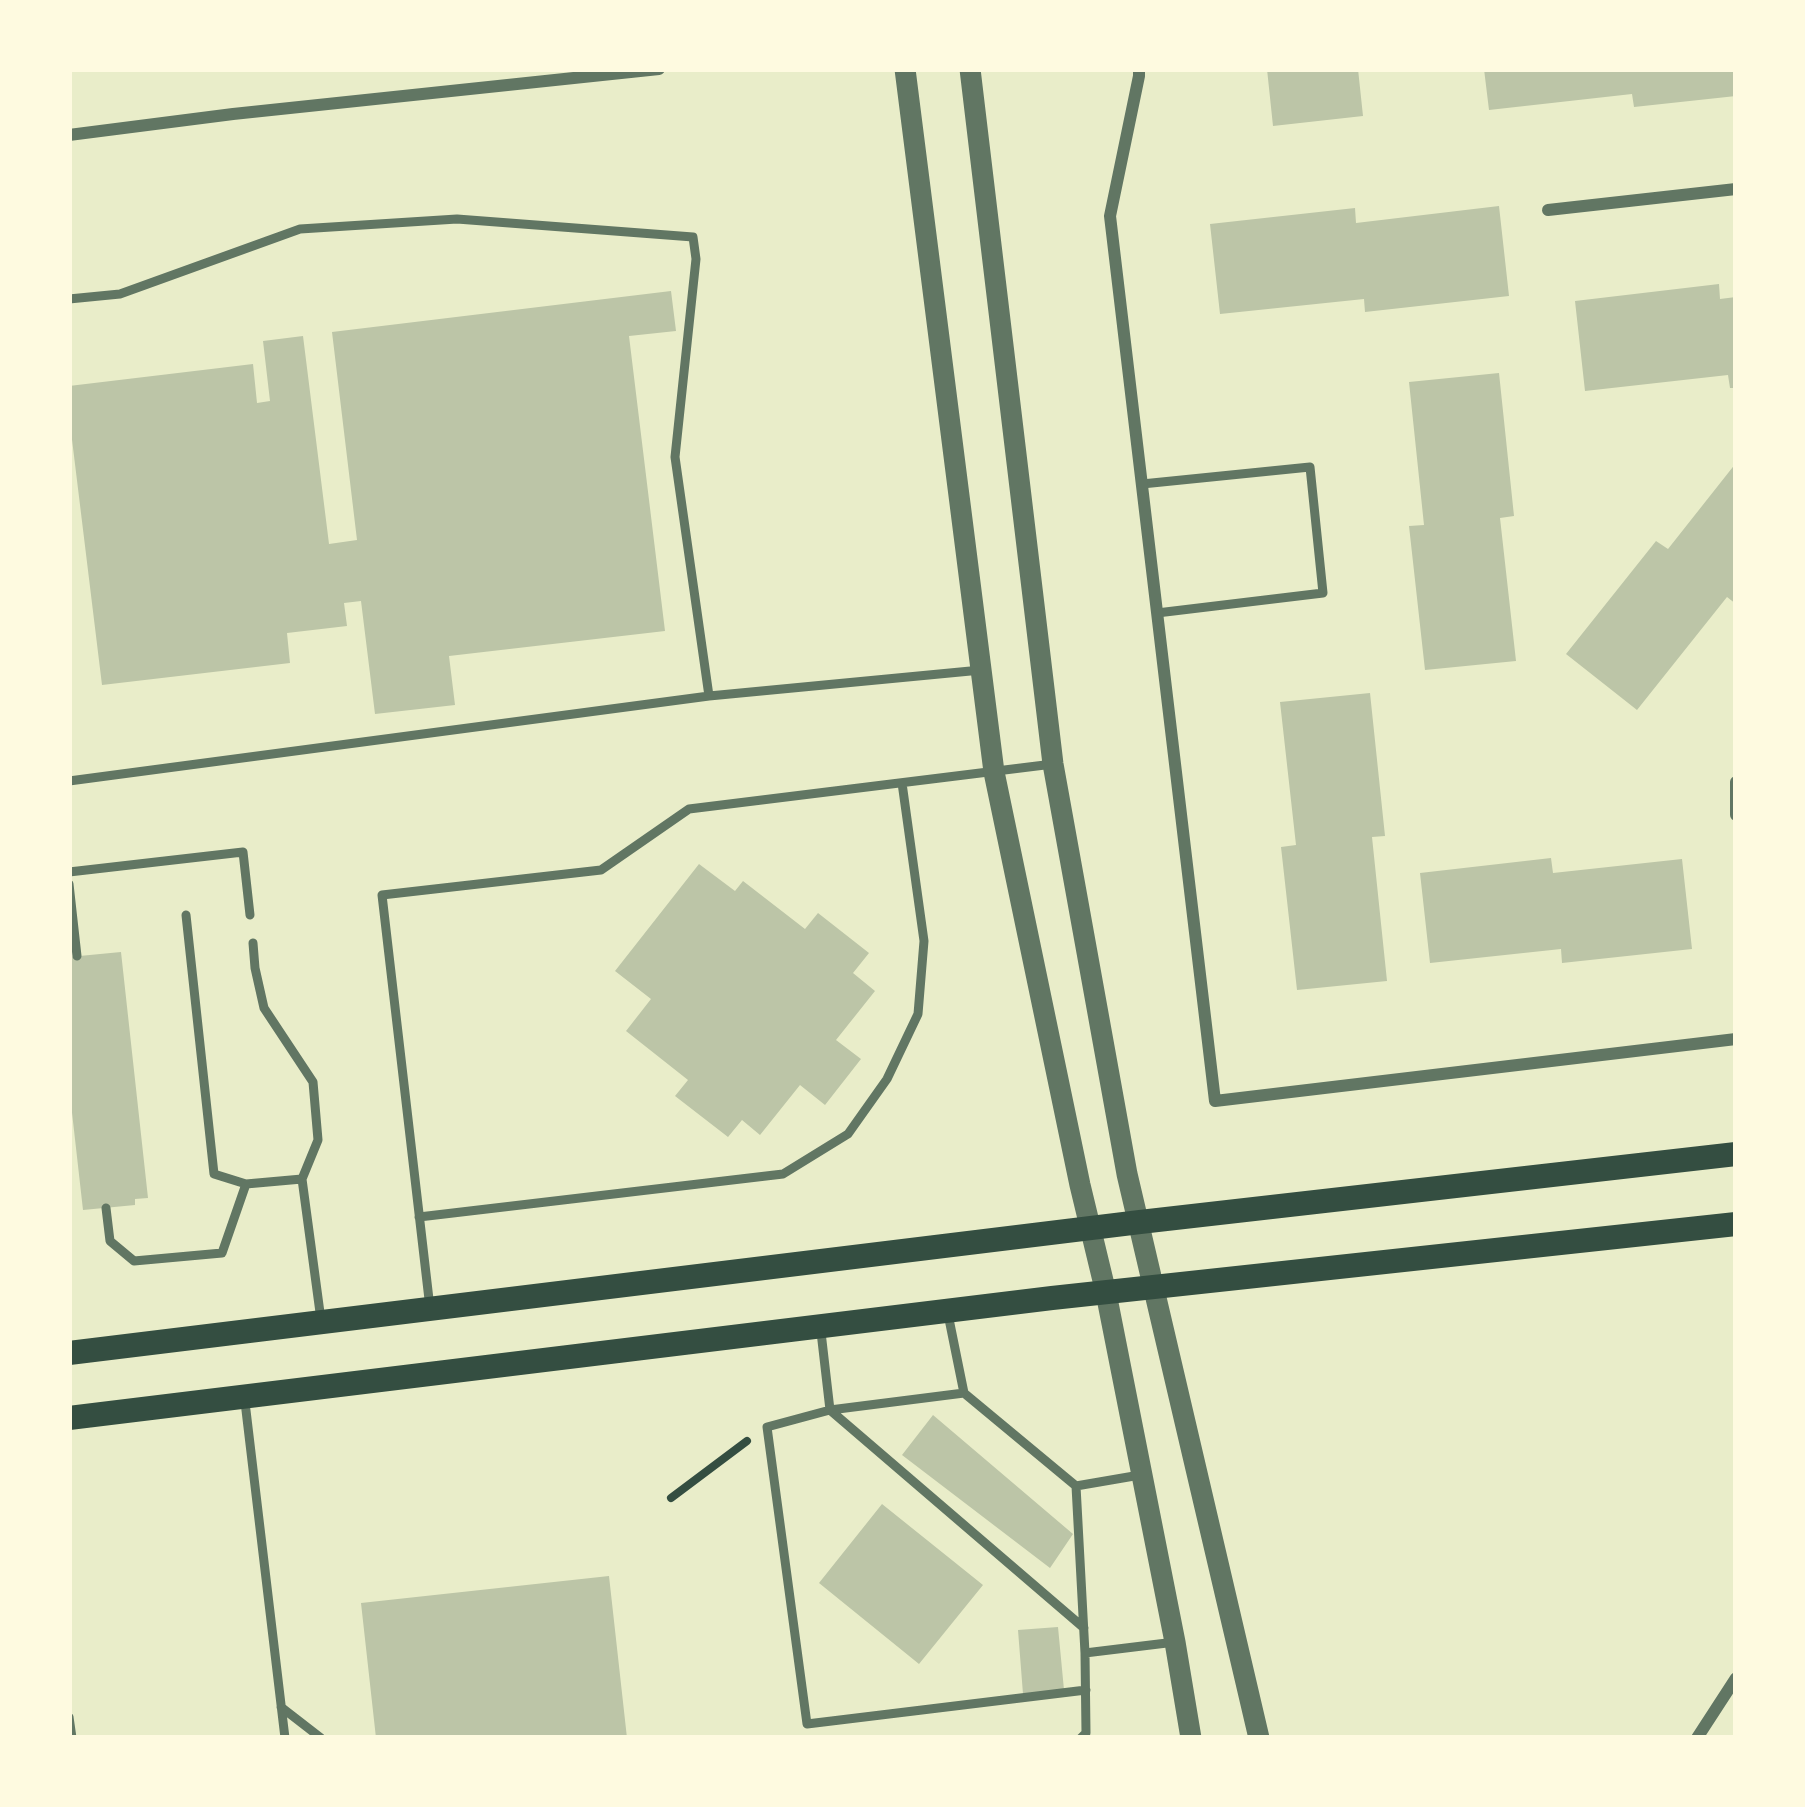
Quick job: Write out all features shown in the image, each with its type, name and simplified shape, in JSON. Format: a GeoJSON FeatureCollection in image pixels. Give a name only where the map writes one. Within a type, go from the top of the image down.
{"type":"FeatureCollection","features":[{"type":"Feature","properties":{"kind":"main road"},"geometry":{"type":"LineString","coordinates":[[69,1353],[1736,1154]]}},
{"type":"Feature","properties":{"kind":"main road"},"geometry":{"type":"LineString","coordinates":[[69,1418],[947,1311],[1736,1224]]}},
{"type":"Feature","properties":{"kind":"street"},"geometry":{"type":"LineString","coordinates":[[69,135],[659,69]]}},
{"type":"Feature","properties":{"kind":"street"},"geometry":{"type":"LineString","coordinates":[[905,69],[994,772],[1106,1293],[1191,1738]]}},
{"type":"Feature","properties":{"kind":"street"},"geometry":{"type":"LineString","coordinates":[[970,69],[1052,764],[1127,1174],[1259,1738]]}},
{"type":"Feature","properties":{"kind":"street"},"geometry":{"type":"LineString","coordinates":[[1138,69],[1110,216],[1215,1101],[1736,1039]]}},
{"type":"Feature","properties":{"kind":"street"},"geometry":{"type":"LineString","coordinates":[[1548,210],[1736,189]]}},
{"type":"Feature","properties":{"kind":"street"},"geometry":{"type":"LineString","coordinates":[[1736,782],[1736,815]]}},
{"type":"Feature","properties":{"kind":"street"},"geometry":{"type":"LineString","coordinates":[[1697,1738],[1735,1679]]}},
{"type":"Feature","properties":{"kind":"lane"},"geometry":{"type":"LineString","coordinates":[[69,299],[120,294],[300,229],[457,219],[693,237],[696,259],[675,457],[709,696]]}},
{"type":"Feature","properties":{"kind":"lane"},"geometry":{"type":"LineString","coordinates":[[1142,484],[1310,467],[1323,593],[1157,614]]}},
{"type":"Feature","properties":{"kind":"lane"},"geometry":{"type":"LineString","coordinates":[[69,781],[709,696],[982,670]]}},
{"type":"Feature","properties":{"kind":"lane"},"geometry":{"type":"LineString","coordinates":[[430,1309],[382,896],[601,870],[689,809],[1052,764]]}},
{"type":"Feature","properties":{"kind":"lane"},"geometry":{"type":"LineString","coordinates":[[419,1217],[783,1174],[848,1133],[887,1079],[918,1014],[925,941],[902,783]]}},
{"type":"Feature","properties":{"kind":"lane"},"geometry":{"type":"LineString","coordinates":[[69,872],[243,852],[250,915]]}},
{"type":"Feature","properties":{"kind":"lane"},"geometry":{"type":"LineString","coordinates":[[69,884],[77,956]]}},
{"type":"Feature","properties":{"kind":"lane"},"geometry":{"type":"LineString","coordinates":[[186,915],[214,1174],[246,1184],[302,1179]]}},
{"type":"Feature","properties":{"kind":"lane"},"geometry":{"type":"LineString","coordinates":[[253,944],[265,1008],[313,1082],[318,1140],[302,1179],[321,1322]]}},
{"type":"Feature","properties":{"kind":"lane"},"geometry":{"type":"LineString","coordinates":[[106,1208],[110,1240],[134,1261],[222,1253],[246,1184]]}},
{"type":"Feature","properties":{"kind":"lane"},"geometry":{"type":"LineString","coordinates":[[947,1311],[964,1394],[1076,1486],[1086,1690],[1086,1733],[1081,1738]]}},
{"type":"Feature","properties":{"kind":"lane"},"geometry":{"type":"LineString","coordinates":[[820,1326],[830,1411],[1084,1628]]}},
{"type":"Feature","properties":{"kind":"lane"},"geometry":{"type":"LineString","coordinates":[[964,1394],[830,1411],[766,1427],[807,1724],[1086,1690]]}},
{"type":"Feature","properties":{"kind":"lane"},"geometry":{"type":"LineString","coordinates":[[244,1396],[285,1738]]}},
{"type":"Feature","properties":{"kind":"lane"},"geometry":{"type":"LineString","coordinates":[[1076,1486],[1141,1474]]}},
{"type":"Feature","properties":{"kind":"lane"},"geometry":{"type":"LineString","coordinates":[[1085,1653],[1175,1642]]}},
{"type":"Feature","properties":{"kind":"lane"},"geometry":{"type":"LineString","coordinates":[[281,1707],[321,1738]]}},
{"type":"Feature","properties":{"kind":"lane"},"geometry":{"type":"LineString","coordinates":[[69,1717],[72,1738]]}},
{"type":"Feature","properties":{"kind":"path"},"geometry":{"type":"LineString","coordinates":[[671,1498],[766,1427]]}},
{"type":"Feature","properties":{"kind":"building"},"geometry":{"type":"Polygon","coordinates":[[[1267,69],[1358,69],[1363,116],[1273,126],[1267,69]]]}},
{"type":"Feature","properties":{"kind":"building"},"geometry":{"type":"Polygon","coordinates":[[[1484,69],[1736,69],[1736,96],[1634,107],[1632,94],[1489,110],[1484,69]]]}},
{"type":"Feature","properties":{"kind":"building"},"geometry":{"type":"Polygon","coordinates":[[[1499,206],[1509,296],[1365,312],[1364,299],[1220,314],[1210,224],[1355,208],[1356,223],[1499,206]]]}},
{"type":"Feature","properties":{"kind":"building"},"geometry":{"type":"Polygon","coordinates":[[[1719,284],[1720,299],[1736,297],[1736,388],[1730,388],[1728,375],[1585,391],[1575,301],[1719,284]]]}},
{"type":"Feature","properties":{"kind":"building"},"geometry":{"type":"Polygon","coordinates":[[[671,291],[676,331],[629,336],[665,631],[449,656],[455,705],[375,714],[361,601],[344,603],[347,626],[287,633],[290,663],[102,685],[69,386],[253,364],[257,403],[270,401],[263,341],[303,336],[329,544],[357,540],[332,332],[671,291]]]}},
{"type":"Feature","properties":{"kind":"building"},"geometry":{"type":"Polygon","coordinates":[[[1499,373],[1514,516],[1500,518],[1516,661],[1425,670],[1409,526],[1424,525],[1409,382],[1499,373]]]}},
{"type":"Feature","properties":{"kind":"building"},"geometry":{"type":"Polygon","coordinates":[[[1736,463],[1736,604],[1727,597],[1637,710],[1566,654],[1656,541],[1668,549],[1736,463]]]}},
{"type":"Feature","properties":{"kind":"building"},"geometry":{"type":"Polygon","coordinates":[[[1370,693],[1385,836],[1372,837],[1387,981],[1297,990],[1281,847],[1296,845],[1280,702],[1370,693]]]}},
{"type":"Feature","properties":{"kind":"building"},"geometry":{"type":"Polygon","coordinates":[[[1551,858],[1553,873],[1682,859],[1692,949],[1562,963],[1561,949],[1430,963],[1420,873],[1551,858]]]}},
{"type":"Feature","properties":{"kind":"building"},"geometry":{"type":"Polygon","coordinates":[[[699,864],[735,891],[743,881],[805,929],[818,913],[869,953],[853,973],[875,991],[836,1040],[861,1059],[825,1105],[800,1085],[760,1135],[742,1120],[728,1137],[675,1096],[688,1080],[626,1031],[651,999],[615,971],[699,864]]]}},
{"type":"Feature","properties":{"kind":"building"},"geometry":{"type":"Polygon","coordinates":[[[121,952],[148,1198],[135,1199],[135,1205],[83,1210],[69,1086],[69,957],[121,952]]]}},
{"type":"Feature","properties":{"kind":"building"},"geometry":{"type":"Polygon","coordinates":[[[933,1415],[1073,1534],[1050,1568],[902,1455],[933,1415]]]}},
{"type":"Feature","properties":{"kind":"building"},"geometry":{"type":"Polygon","coordinates":[[[882,1504],[983,1585],[919,1664],[819,1583],[882,1504]]]}},
{"type":"Feature","properties":{"kind":"building"},"geometry":{"type":"Polygon","coordinates":[[[609,1576],[627,1738],[376,1738],[361,1603],[609,1576]]]}},
{"type":"Feature","properties":{"kind":"building"},"geometry":{"type":"Polygon","coordinates":[[[1058,1627],[1064,1690],[1023,1694],[1018,1630],[1058,1627]]]}}]}
